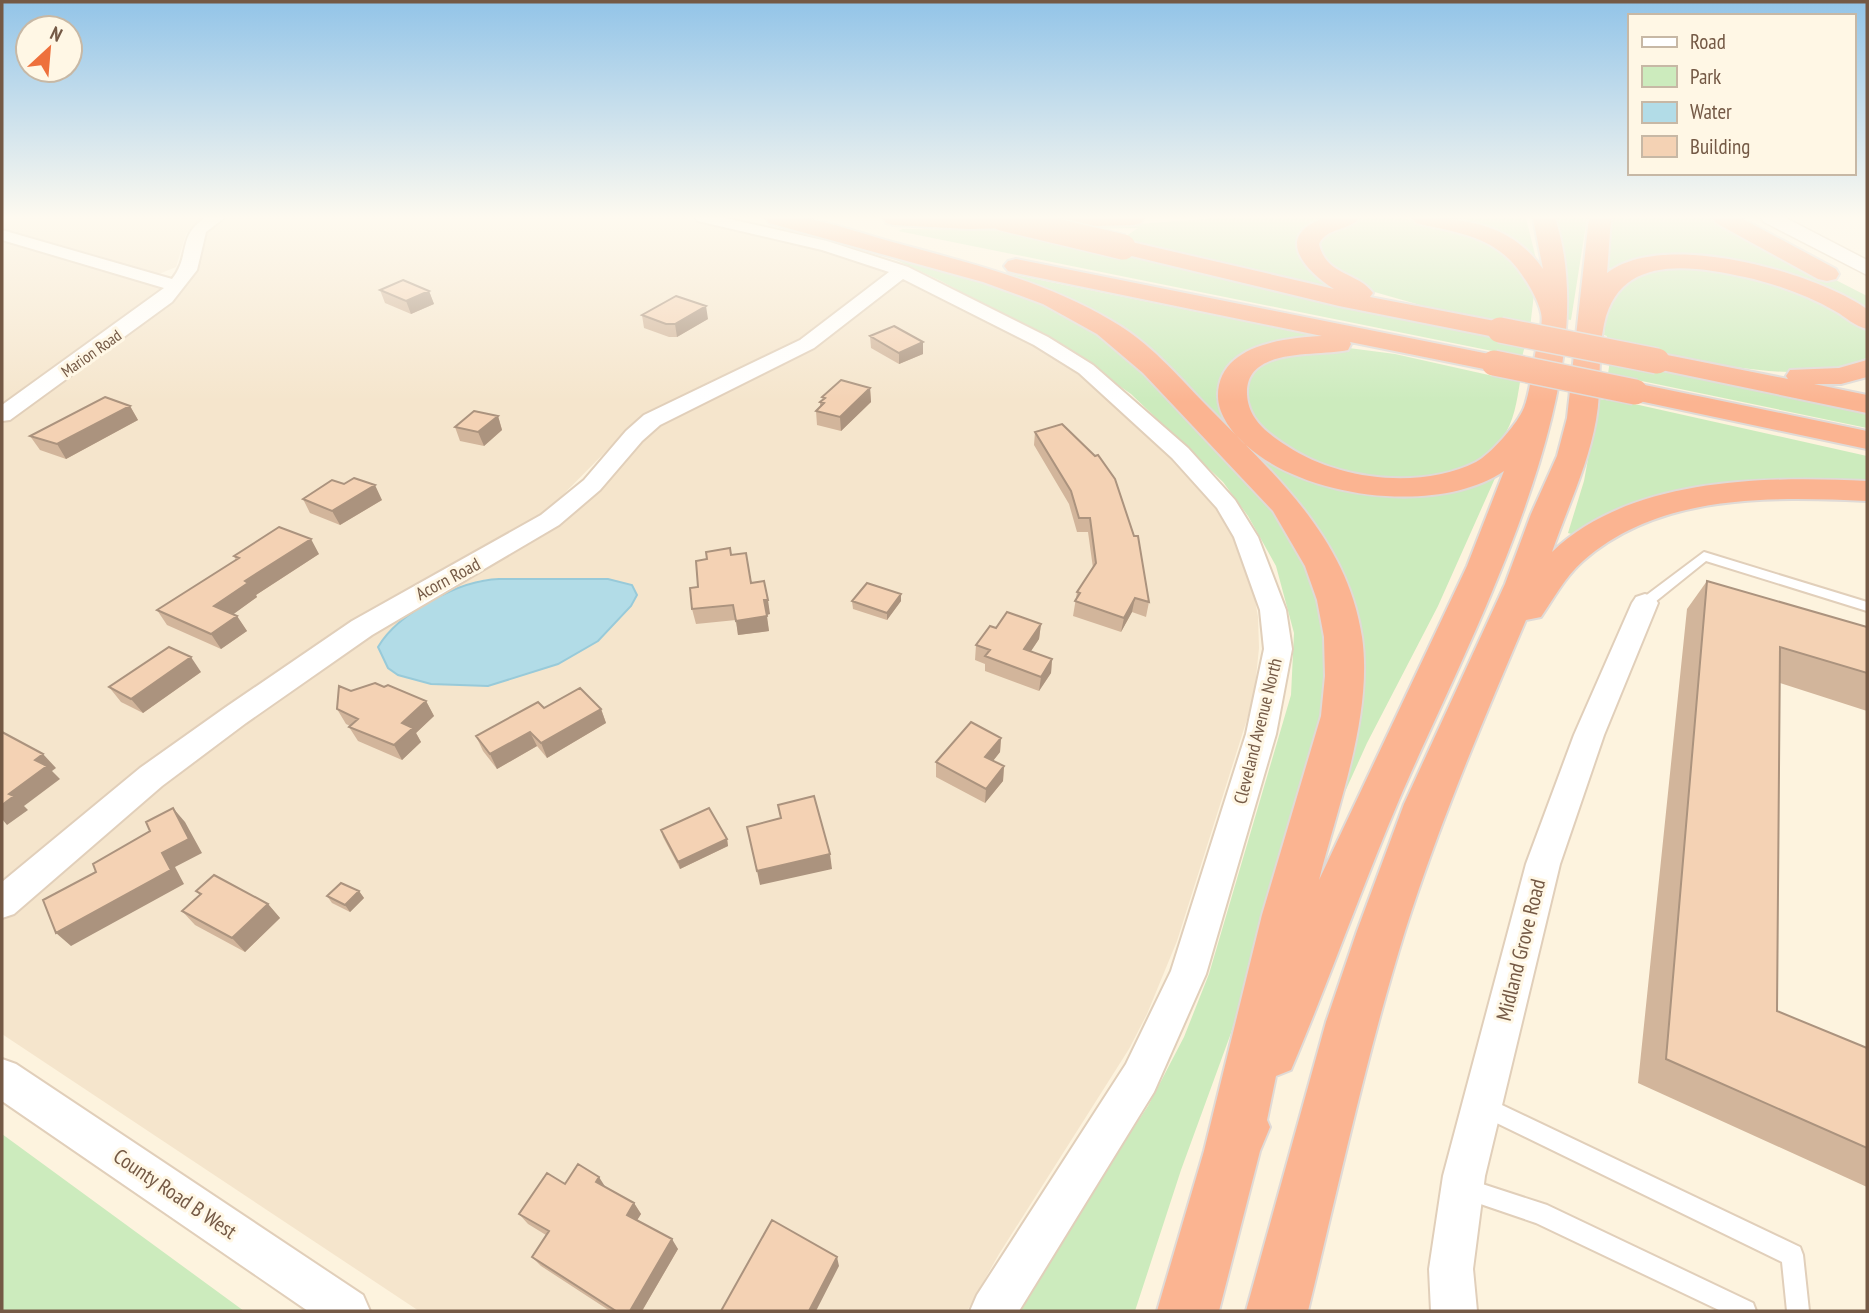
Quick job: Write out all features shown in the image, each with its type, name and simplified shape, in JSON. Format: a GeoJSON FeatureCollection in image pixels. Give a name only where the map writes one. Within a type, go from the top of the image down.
{"type":"FeatureCollection","features":[{"type":"Feature","properties":{"kind":"highway"},"geometry":{"type":"LineString","coordinates":[[995,279],[1023,287],[1080,313],[1106,328],[1153,367],[1285,504],[1306,534],[1323,566],[1335,600],[1343,637],[1345,676],[1340,716],[1286,915],[1232,1151],[1188,1311]]}},
{"type":"Feature","properties":{"kind":"highway"},"geometry":{"type":"LineString","coordinates":[[1086,279],[1867,440]]}},
{"type":"Feature","properties":{"kind":"highway"},"geometry":{"type":"LineString","coordinates":[[1261,279],[1350,300],[1867,404]]}},
{"type":"Feature","properties":{"kind":"highway"},"geometry":{"type":"LineString","coordinates":[[1334,279],[1382,300],[1500,330]]}},
{"type":"Feature","properties":{"kind":"highway"},"geometry":{"type":"LineString","coordinates":[[1539,279],[1555,318]]}},
{"type":"Feature","properties":{"kind":"highway"},"geometry":{"type":"LineString","coordinates":[[1232,1151],[1344,875],[1490,557],[1520,477],[1540,408],[1555,318],[1556,279]]}},
{"type":"Feature","properties":{"kind":"highway"},"geometry":{"type":"LineString","coordinates":[[1276,1311],[1352,1023],[1381,931],[1426,804],[1503,630],[1573,456],[1582,418],[1594,279]]}},
{"type":"Feature","properties":{"kind":"highway"},"geometry":{"type":"LineString","coordinates":[[1590,328],[1607,286],[1615,279]]}},
{"type":"Feature","properties":{"kind":"highway"},"geometry":{"type":"LineString","coordinates":[[1785,279],[1833,298],[1867,321]]}},
{"type":"Feature","properties":{"kind":"highway"},"geometry":{"type":"LineString","coordinates":[[1840,279],[1867,292]]}},
{"type":"Feature","properties":{"kind":"highway"},"geometry":{"type":"LineString","coordinates":[[1420,347],[1319,344],[1265,353],[1251,360],[1233,379],[1231,394],[1234,407],[1241,421],[1257,439],[1291,462],[1337,478],[1402,486],[1454,481],[1490,467],[1503,457],[1540,408]]}},
{"type":"Feature","properties":{"kind":"highway"},"geometry":{"type":"LineString","coordinates":[[1657,361],[1798,376],[1841,376],[1867,368]]}},
{"type":"Feature","properties":{"kind":"highway"},"geometry":{"type":"LineString","coordinates":[[1503,630],[1524,613],[1565,558],[1583,543],[1618,522],[1663,506],[1734,493],[1816,489],[1867,491]]}},
{"type":"Feature","properties":{"kind":"street"},"geometry":{"type":"LineString","coordinates":[[153,279],[176,286]]}},
{"type":"Feature","properties":{"kind":"street","name":"Marion Road"},"geometry":{"type":"LineString","coordinates":[[2,415],[126,329],[166,298],[181,279]]}},
{"type":"Feature","properties":{"kind":"street","name":"Acorn Road"},"geometry":{"type":"LineString","coordinates":[[2,903],[151,777],[236,715],[362,628],[550,520],[592,485],[634,436],[652,420],[807,344],[891,279]]}},
{"type":"Feature","properties":{"kind":"street","name":"Cleveland Avenue North"},"geometry":{"type":"LineString","coordinates":[[918,279],[1041,341],[1086,369],[1180,453],[1227,505],[1246,537],[1273,610],[1278,649],[1253,764],[1188,974],[1140,1078],[993,1311]]}},
{"type":"Feature","properties":{"kind":"street","name":"Midland Grove Road"},"geometry":{"type":"LineString","coordinates":[[1454,1311],[1451,1269],[1462,1189],[1544,864],[1589,734],[1645,603]]}},
{"type":"Feature","properties":{"kind":"street","name":"County Road B West"},"geometry":{"type":"LineString","coordinates":[[2,1078],[347,1311]]}},
{"type":"Feature","properties":{"kind":"lane"},"geometry":{"type":"LineString","coordinates":[[1645,603],[1704,556],[1867,607]]}},
{"type":"Feature","properties":{"kind":"lane"},"geometry":{"type":"LineString","coordinates":[[1482,1105],[1791,1255],[1798,1311]]}},
{"type":"Feature","properties":{"kind":"lane"},"geometry":{"type":"LineString","coordinates":[[1462,1189],[1539,1213],[1745,1311]]}},
{"type":"Feature","properties":{"kind":"shaded area"},"geometry":{"type":"Polygon","coordinates":[[[2,279],[131,279],[160,288],[162,291],[128,319],[2,407],[2,279]]]}},
{"type":"Feature","properties":{"kind":"shaded area"},"geometry":{"type":"Polygon","coordinates":[[[191,279],[879,279],[801,340],[648,414],[627,430],[543,515],[44,849],[2,884],[2,423],[170,304],[191,279]]]}},
{"type":"Feature","properties":{"kind":"shaded area"},"geometry":{"type":"Polygon","coordinates":[[[900,282],[912,282],[1046,352],[1100,390],[1181,466],[1223,518],[1236,542],[1253,588],[1259,648],[1254,697],[1177,941],[1147,1014],[1129,1049],[999,1254],[967,1311],[419,1311],[2,1034],[2,915],[137,798],[370,632],[535,539],[672,414],[800,354],[900,282]],[[608,579],[477,581],[398,675],[431,684],[488,686],[637,595],[632,585],[608,579]]]}},
{"type":"Feature","properties":{"kind":"green space"},"geometry":{"type":"Polygon","coordinates":[[[937,279],[978,279],[1040,301],[1109,339],[1267,497],[1308,563],[1326,621],[1329,693],[1284,858],[1231,1033],[1181,1170],[1135,1311],[1019,1311],[1064,1233],[1148,1106],[1184,1037],[1209,974],[1291,695],[1294,633],[1276,566],[1248,516],[1223,482],[1131,394],[1072,353],[937,279]]]}},
{"type":"Feature","properties":{"kind":"green space"},"geometry":{"type":"Polygon","coordinates":[[[1006,279],[1037,279],[1316,336],[1237,359],[1221,375],[1216,395],[1222,415],[1232,428],[1341,485],[1489,474],[1496,476],[1438,606],[1367,743],[1330,825],[1343,593],[1150,354],[1006,279]]]}},
{"type":"Feature","properties":{"kind":"green space"},"geometry":{"type":"Polygon","coordinates":[[[1137,279],[1247,279],[1526,342],[1522,357],[1137,279]]]}},
{"type":"Feature","properties":{"kind":"green space"},"geometry":{"type":"Polygon","coordinates":[[[1294,279],[1322,279],[1334,288],[1294,279]]]}},
{"type":"Feature","properties":{"kind":"green space"},"geometry":{"type":"Polygon","coordinates":[[[1344,279],[1527,279],[1534,294],[1530,328],[1427,307],[1364,289],[1344,279]]]}},
{"type":"Feature","properties":{"kind":"green space"},"geometry":{"type":"Polygon","coordinates":[[[1565,279],[1577,279],[1571,320],[1566,319],[1565,279]]]}},
{"type":"Feature","properties":{"kind":"green space"},"geometry":{"type":"Polygon","coordinates":[[[1624,279],[1773,279],[1862,323],[1867,329],[1867,358],[1843,368],[1817,372],[1788,372],[1725,366],[1606,342],[1607,336],[1604,335],[1608,301],[1624,279]]]}},
{"type":"Feature","properties":{"kind":"green space"},"geometry":{"type":"Polygon","coordinates":[[[1787,279],[1834,279],[1867,296],[1867,316],[1860,310],[1787,279]]]}},
{"type":"Feature","properties":{"kind":"green space"},"geometry":{"type":"Polygon","coordinates":[[[1341,347],[1395,354],[1520,382],[1509,425],[1502,438],[1482,457],[1459,469],[1432,477],[1404,479],[1348,472],[1322,464],[1269,440],[1256,424],[1237,391],[1264,360],[1341,347]]]}},
{"type":"Feature","properties":{"kind":"green space"},"geometry":{"type":"Polygon","coordinates":[[[1610,360],[1851,411],[1854,407],[1867,410],[1867,428],[1608,374],[1610,360]]]}},
{"type":"Feature","properties":{"kind":"green space"},"geometry":{"type":"Polygon","coordinates":[[[1599,399],[1639,405],[1867,456],[1867,484],[1806,481],[1575,535],[1568,533],[1584,481],[1599,399]]]}},
{"type":"Feature","properties":{"kind":"green space"},"geometry":{"type":"Polygon","coordinates":[[[2,1134],[244,1311],[2,1311],[2,1134]]]}},
{"type":"Feature","properties":{"kind":"water"},"geometry":{"type":"Polygon","coordinates":[[[499,579],[608,579],[632,585],[637,595],[631,606],[598,641],[558,664],[488,686],[431,684],[398,675],[388,668],[378,647],[400,622],[449,592],[466,585],[499,579]]]}},
{"type":"Feature","properties":{"kind":"building"},"geometry":{"type":"Polygon","coordinates":[[[403,280],[429,291],[406,301],[380,290],[403,280]]]}},
{"type":"Feature","properties":{"kind":"building"},"geometry":{"type":"Polygon","coordinates":[[[676,296],[706,306],[675,324],[666,324],[642,315],[676,296]]]}},
{"type":"Feature","properties":{"kind":"building"},"geometry":{"type":"Polygon","coordinates":[[[894,326],[923,342],[899,353],[870,336],[894,326]]]}},
{"type":"Feature","properties":{"kind":"building"},"geometry":{"type":"Polygon","coordinates":[[[841,380],[870,388],[840,417],[816,411],[824,403],[820,402],[825,398],[822,397],[841,380]]]}},
{"type":"Feature","properties":{"kind":"building"},"geometry":{"type":"Polygon","coordinates":[[[105,397],[130,406],[57,444],[30,436],[105,397]]]}},
{"type":"Feature","properties":{"kind":"building"},"geometry":{"type":"Polygon","coordinates":[[[474,411],[498,416],[478,432],[455,427],[474,411]]]}},
{"type":"Feature","properties":{"kind":"building"},"geometry":{"type":"Polygon","coordinates":[[[1062,424],[1095,456],[1098,455],[1115,479],[1134,536],[1138,536],[1149,602],[1135,598],[1124,618],[1075,601],[1080,593],[1077,592],[1096,563],[1090,518],[1079,518],[1071,491],[1035,432],[1062,424]]]}},
{"type":"Feature","properties":{"kind":"building"},"geometry":{"type":"Polygon","coordinates":[[[354,478],[375,485],[332,511],[303,499],[332,480],[344,484],[354,478]]]}},
{"type":"Feature","properties":{"kind":"building"},"geometry":{"type":"Polygon","coordinates":[[[279,527],[311,539],[245,581],[248,583],[214,606],[237,616],[211,634],[157,610],[239,558],[234,556],[279,527]]]}},
{"type":"Feature","properties":{"kind":"building"},"geometry":{"type":"Polygon","coordinates":[[[730,548],[731,555],[746,553],[751,583],[764,581],[768,600],[764,600],[767,616],[736,621],[733,605],[692,609],[690,588],[698,587],[696,561],[707,559],[706,552],[730,548]]]}},
{"type":"Feature","properties":{"kind":"building"},"geometry":{"type":"Polygon","coordinates":[[[1707,581],[1867,627],[1867,673],[1780,647],[1777,1011],[1867,1048],[1867,1148],[1666,1059],[1707,581]]]}},
{"type":"Feature","properties":{"kind":"building"},"geometry":{"type":"Polygon","coordinates":[[[867,583],[901,594],[887,613],[852,601],[867,583]]]}},
{"type":"Feature","properties":{"kind":"building"},"geometry":{"type":"Polygon","coordinates":[[[1007,612],[1041,624],[1024,649],[1052,659],[1041,677],[985,656],[990,650],[976,645],[990,626],[996,628],[1007,612]]]}},
{"type":"Feature","properties":{"kind":"building"},"geometry":{"type":"Polygon","coordinates":[[[169,647],[191,657],[131,699],[109,687],[169,647]]]}},
{"type":"Feature","properties":{"kind":"building"},"geometry":{"type":"Polygon","coordinates":[[[375,683],[384,687],[388,685],[426,701],[402,723],[413,728],[394,745],[349,727],[358,719],[337,709],[339,686],[351,691],[375,683]]]}},
{"type":"Feature","properties":{"kind":"building"},"geometry":{"type":"Polygon","coordinates":[[[580,688],[601,709],[541,743],[530,732],[490,754],[476,736],[538,702],[544,708],[580,688]]]}},
{"type":"Feature","properties":{"kind":"building"},"geometry":{"type":"Polygon","coordinates":[[[971,722],[1001,738],[985,757],[1004,766],[986,789],[936,762],[971,722]]]}},
{"type":"Feature","properties":{"kind":"building"},"geometry":{"type":"Polygon","coordinates":[[[2,732],[43,754],[35,760],[47,766],[9,794],[14,796],[2,805],[2,732]]]}},
{"type":"Feature","properties":{"kind":"building"},"geometry":{"type":"Polygon","coordinates":[[[814,796],[830,854],[757,871],[747,827],[781,818],[778,805],[814,796]]]}},
{"type":"Feature","properties":{"kind":"building"},"geometry":{"type":"Polygon","coordinates":[[[173,808],[189,839],[162,853],[171,870],[56,933],[43,900],[96,872],[93,864],[150,831],[146,822],[173,808]]]}},
{"type":"Feature","properties":{"kind":"building"},"geometry":{"type":"Polygon","coordinates":[[[709,808],[727,839],[678,862],[661,830],[709,808]]]}},
{"type":"Feature","properties":{"kind":"building"},"geometry":{"type":"Polygon","coordinates":[[[214,875],[268,904],[232,938],[182,911],[201,894],[196,891],[214,875]]]}},
{"type":"Feature","properties":{"kind":"building"},"geometry":{"type":"Polygon","coordinates":[[[341,883],[359,891],[345,905],[327,896],[341,883]]]}},
{"type":"Feature","properties":{"kind":"building"},"geometry":{"type":"Polygon","coordinates":[[[578,1164],[599,1177],[596,1182],[634,1203],[627,1215],[672,1239],[630,1311],[616,1311],[532,1257],[549,1231],[519,1214],[547,1173],[565,1184],[578,1164]]]}},
{"type":"Feature","properties":{"kind":"building"},"geometry":{"type":"Polygon","coordinates":[[[772,1220],[837,1257],[809,1311],[721,1311],[772,1220]]]}}]}
